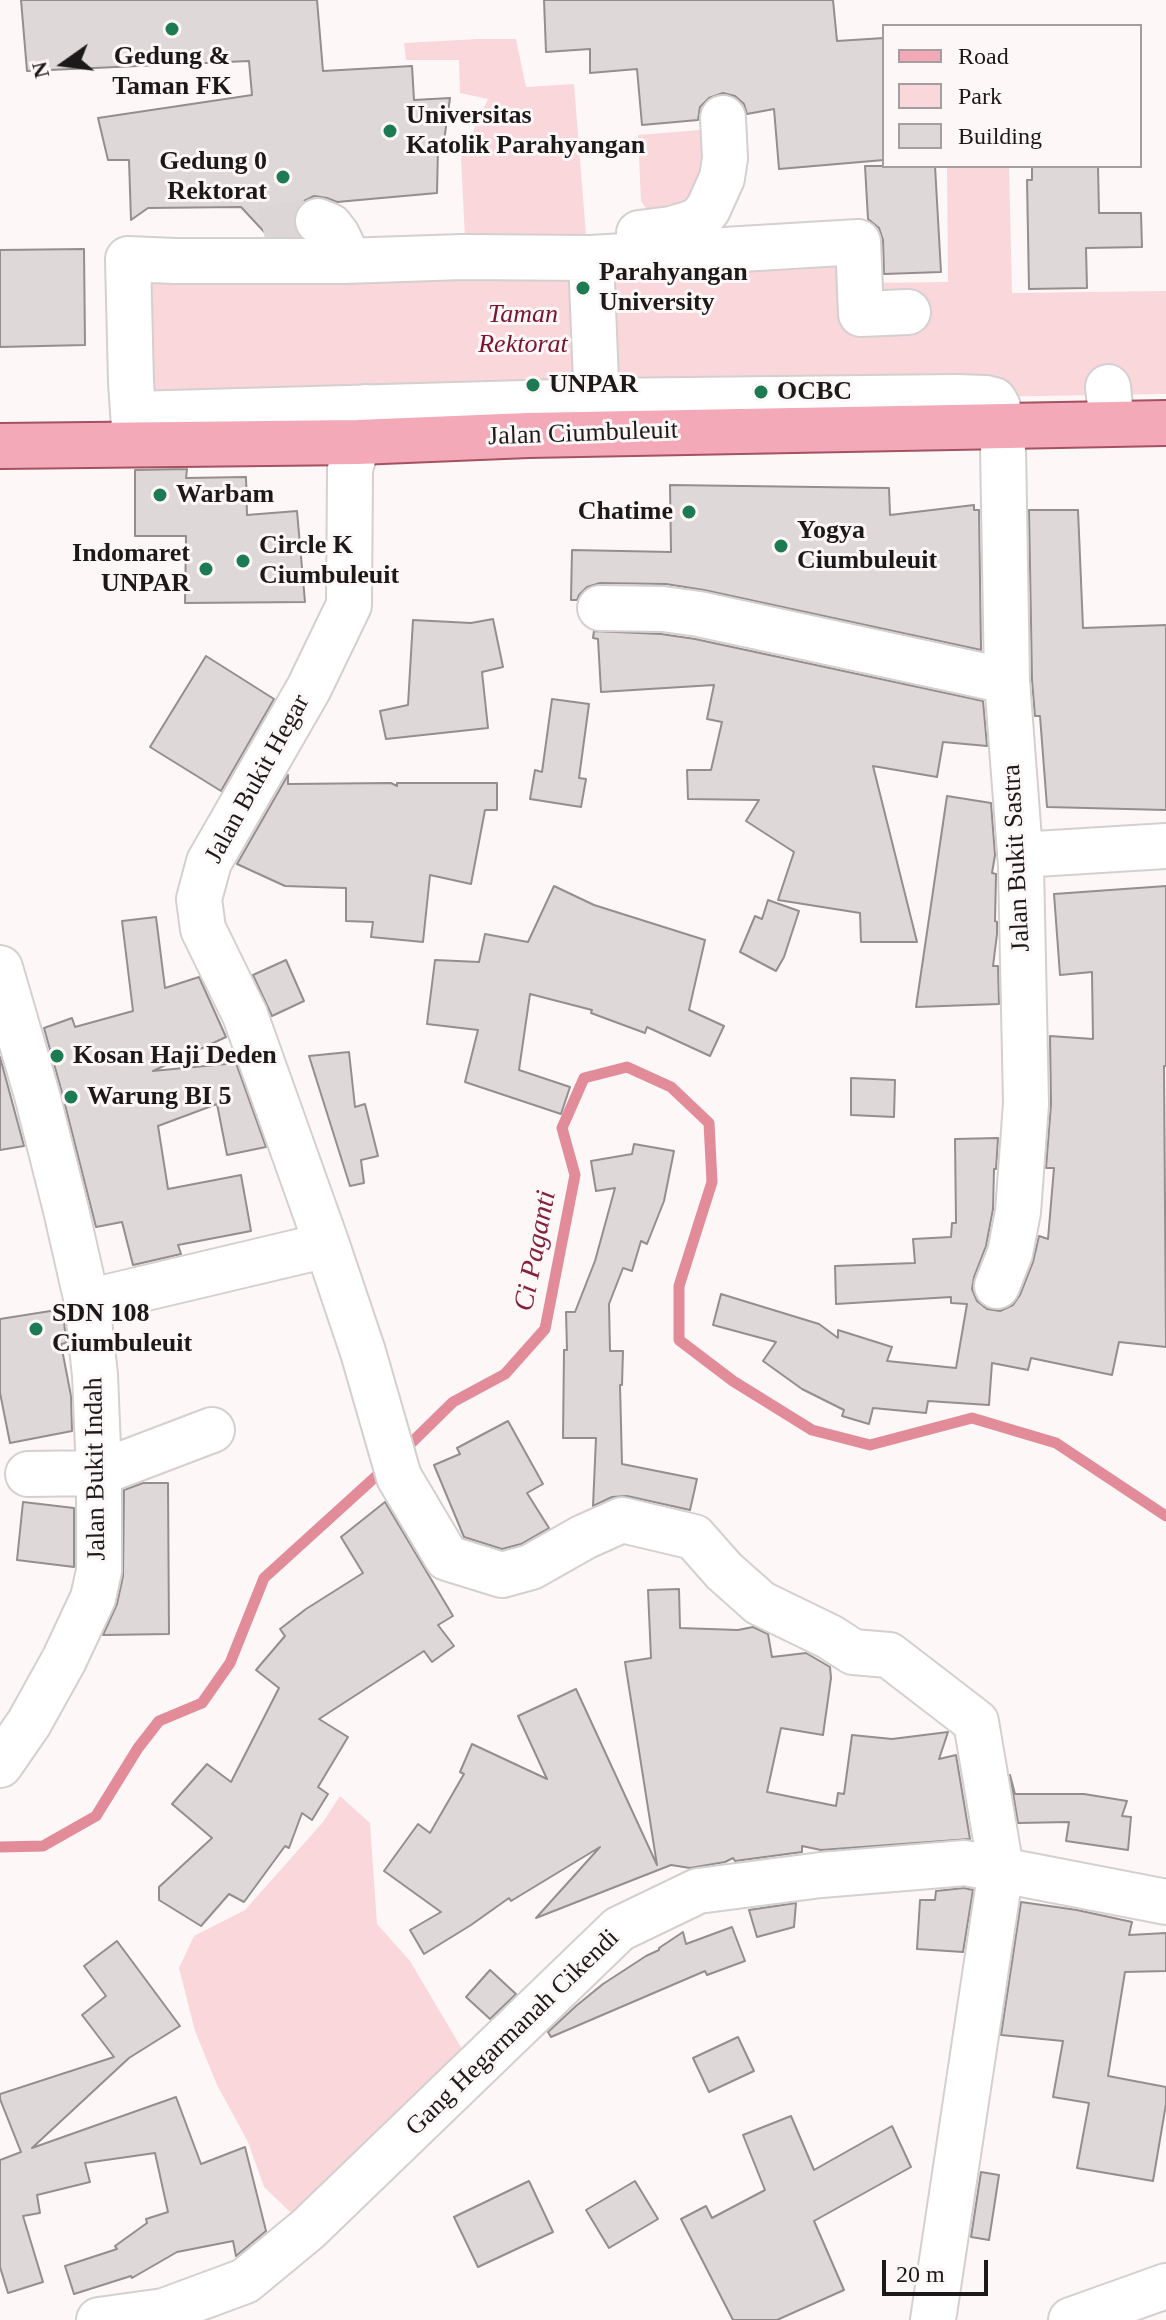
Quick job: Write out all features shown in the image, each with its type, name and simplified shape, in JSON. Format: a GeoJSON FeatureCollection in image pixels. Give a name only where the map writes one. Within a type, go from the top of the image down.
{"type":"FeatureCollection","features":[{"type":"Feature","properties":{"kind":"main road","name":"Jalan Ciumbuleuit"},"geometry":{"type":"LineString","coordinates":[[0,446],[135,429],[597,418],[829,414],[1002,427],[1110,405],[1166,423]]}},
{"type":"Feature","properties":{"kind":"street"},"geometry":{"type":"LineString","coordinates":[[591,258],[615,242],[645,231],[671,229],[699,220],[708,209],[722,178],[725,158],[723,118]]}},
{"type":"Feature","properties":{"kind":"street"},"geometry":{"type":"LineString","coordinates":[[318,221],[330,226],[337,235],[344,261]]}},
{"type":"Feature","properties":{"kind":"street"},"geometry":{"type":"LineString","coordinates":[[135,429],[128,259],[257,246],[344,261],[463,257],[591,258],[858,242],[861,314],[908,312]]}},
{"type":"Feature","properties":{"kind":"street"},"geometry":{"type":"LineString","coordinates":[[591,258],[597,418]]}},
{"type":"Feature","properties":{"kind":"street","name":"Jalan Bukit Hegar"},"geometry":{"type":"LineString","coordinates":[[362,425],[350,469],[349,605],[309,688],[209,862],[199,899],[203,929],[245,1015],[363,1352],[399,1477],[447,1558],[502,1575],[531,1567],[576,1524],[622,1520],[694,1537],[724,1571],[760,1603],[830,1637],[853,1652],[889,1655],[976,1722],[1001,1869],[933,2320]]}},
{"type":"Feature","properties":{"kind":"street","name":"Jalan Bukit Sastra"},"geometry":{"type":"LineString","coordinates":[[997,1286],[1010,1253],[1018,1212],[1026,1104],[1020,855],[1007,681],[1002,427]]}},
{"type":"Feature","properties":{"kind":"street"},"geometry":{"type":"LineString","coordinates":[[600,608],[663,609],[699,614],[1007,681]]}},
{"type":"Feature","properties":{"kind":"street"},"geometry":{"type":"LineString","coordinates":[[1020,855],[1166,846]]}},
{"type":"Feature","properties":{"kind":"street","name":"Jalan Bukit Indah"},"geometry":{"type":"LineString","coordinates":[[0,971],[37,1095],[87,1302],[95,1375],[99,1473],[99,1571],[93,1598],[64,1660],[14,1717],[0,1765]]}},
{"type":"Feature","properties":{"kind":"street"},"geometry":{"type":"LineString","coordinates":[[87,1302],[327,1245]]}},
{"type":"Feature","properties":{"kind":"street"},"geometry":{"type":"LineString","coordinates":[[28,1474],[99,1473],[212,1430]]}},
{"type":"Feature","properties":{"kind":"street","name":"Gang Hegarmanah Cikendi"},"geometry":{"type":"LineString","coordinates":[[99,2320],[164,2311],[245,2281],[308,2229],[619,1929],[698,1891],[821,1875],[965,1863],[1166,1902]]}},
{"type":"Feature","properties":{"kind":"street"},"geometry":{"type":"LineString","coordinates":[[1071,2320],[1166,2286]]}},
{"type":"Feature","properties":{"kind":"green space"},"geometry":{"type":"Polygon","coordinates":[[[516,39],[526,87],[574,84],[586,235],[465,238],[461,158],[488,99],[460,93],[459,60],[406,60],[404,43],[516,39]]]}},
{"type":"Feature","properties":{"kind":"green space"},"geometry":{"type":"Polygon","coordinates":[[[711,129],[695,204],[648,211],[641,201],[638,135],[711,129]]]}},
{"type":"Feature","properties":{"kind":"green space"},"geometry":{"type":"Polygon","coordinates":[[[947,168],[1009,168],[1012,293],[1166,291],[1166,394],[599,403],[596,258],[867,254],[868,283],[948,282],[947,168]]]}},
{"type":"Feature","properties":{"kind":"green space","name":"Taman Rektorat"},"geometry":{"type":"Polygon","coordinates":[[[588,261],[593,398],[147,401],[148,272],[588,261]]]}},
{"type":"Feature","properties":{"kind":"green space"},"geometry":{"type":"Polygon","coordinates":[[[340,1796],[370,1823],[377,1924],[410,1961],[474,2069],[308,2229],[264,2187],[248,2142],[217,2085],[195,2031],[179,1968],[194,1936],[245,1910],[323,1822],[340,1796]]]}},
{"type":"Feature","properties":{"kind":"building","name":"Gedung 0 Rektorat"},"geometry":{"type":"Polygon","coordinates":[[[21,0],[317,0],[323,71],[412,66],[414,100],[450,98],[444,141],[438,148],[437,193],[337,202],[314,196],[302,202],[295,212],[293,225],[298,236],[268,236],[241,207],[148,208],[131,220],[129,160],[108,160],[98,118],[252,95],[249,61],[27,71],[21,0]]]}},
{"type":"Feature","properties":{"kind":"building"},"geometry":{"type":"Polygon","coordinates":[[[544,0],[833,0],[837,41],[882,38],[882,160],[779,169],[774,109],[747,114],[744,104],[735,96],[723,93],[709,98],[700,107],[698,120],[642,125],[637,69],[590,73],[590,49],[546,52],[544,0]]]}},
{"type":"Feature","properties":{"kind":"building"},"geometry":{"type":"Polygon","coordinates":[[[865,166],[935,168],[941,272],[884,274],[883,240],[879,228],[868,219],[865,166]]]}},
{"type":"Feature","properties":{"kind":"building"},"geometry":{"type":"Polygon","coordinates":[[[1032,168],[1098,168],[1099,213],[1141,213],[1142,247],[1086,248],[1087,288],[1029,289],[1027,180],[1032,180],[1032,168]]]}},
{"type":"Feature","properties":{"kind":"building"},"geometry":{"type":"Polygon","coordinates":[[[84,249],[85,345],[0,347],[0,250],[84,249]]]}},
{"type":"Feature","properties":{"kind":"building"},"geometry":{"type":"Polygon","coordinates":[[[187,469],[186,478],[246,477],[247,515],[297,511],[305,602],[185,603],[186,536],[135,536],[135,470],[187,469]]]}},
{"type":"Feature","properties":{"kind":"building","name":"Yogya Ciumbuleuit"},"geometry":{"type":"Polygon","coordinates":[[[670,485],[889,488],[890,515],[974,505],[974,510],[979,510],[981,650],[666,584],[600,583],[587,587],[577,600],[571,600],[572,550],[671,552],[670,485]]]}},
{"type":"Feature","properties":{"kind":"building"},"geometry":{"type":"Polygon","coordinates":[[[1029,510],[1078,510],[1083,628],[1166,625],[1166,810],[1047,807],[1040,716],[1035,716],[1032,680],[1029,510]]]}},
{"type":"Feature","properties":{"kind":"building"},"geometry":{"type":"Polygon","coordinates":[[[493,619],[503,667],[482,672],[488,728],[386,739],[380,711],[408,705],[413,620],[471,623],[493,619]]]}},
{"type":"Feature","properties":{"kind":"building"},"geometry":{"type":"Polygon","coordinates":[[[594,631],[695,639],[983,701],[987,746],[943,742],[937,777],[873,766],[917,942],[861,942],[860,913],[778,900],[794,852],[746,821],[759,800],[688,799],[687,770],[711,770],[722,722],[707,719],[714,685],[601,692],[598,639],[593,638],[594,631]]]}},
{"type":"Feature","properties":{"kind":"building"},"geometry":{"type":"Polygon","coordinates":[[[206,656],[274,699],[221,791],[150,747],[206,656]]]}},
{"type":"Feature","properties":{"kind":"building"},"geometry":{"type":"Polygon","coordinates":[[[552,699],[589,704],[579,778],[586,779],[581,807],[530,799],[535,770],[542,772],[552,699]]]}},
{"type":"Feature","properties":{"kind":"building"},"geometry":{"type":"Polygon","coordinates":[[[288,775],[288,784],[391,783],[397,786],[397,783],[497,783],[497,810],[485,810],[471,884],[430,875],[423,942],[371,937],[373,922],[346,921],[346,888],[285,886],[237,864],[288,775]]]}},
{"type":"Feature","properties":{"kind":"building"},"geometry":{"type":"Polygon","coordinates":[[[947,796],[991,803],[995,855],[992,873],[996,874],[997,922],[993,966],[998,966],[999,1004],[916,1007],[947,796]]]}},
{"type":"Feature","properties":{"kind":"building"},"geometry":{"type":"Polygon","coordinates":[[[554,886],[594,905],[705,940],[689,1010],[724,1026],[710,1056],[647,1027],[645,1033],[591,1013],[592,1010],[530,994],[519,1070],[570,1087],[561,1114],[465,1082],[478,1030],[427,1024],[435,960],[479,962],[485,934],[528,942],[554,886]]]}},
{"type":"Feature","properties":{"kind":"building"},"geometry":{"type":"Polygon","coordinates":[[[1166,886],[1166,1347],[1119,1342],[1112,1375],[1031,1358],[1028,1370],[992,1363],[989,1405],[928,1401],[926,1413],[873,1408],[869,1424],[842,1416],[844,1410],[802,1389],[763,1361],[776,1342],[713,1325],[721,1294],[819,1324],[838,1338],[838,1330],[892,1347],[887,1361],[956,1368],[967,1304],[951,1303],[951,1297],[836,1304],[835,1266],[915,1263],[913,1239],[951,1237],[952,1223],[956,1223],[955,1139],[998,1138],[993,1209],[986,1246],[972,1289],[977,1301],[987,1309],[1000,1311],[1013,1305],[1033,1262],[1039,1236],[1048,1239],[1054,1168],[1046,1168],[1051,1104],[1050,1036],[1093,1039],[1092,972],[1060,975],[1054,894],[1166,886]]]}},
{"type":"Feature","properties":{"kind":"building"},"geometry":{"type":"Polygon","coordinates":[[[768,900],[799,911],[784,957],[776,971],[740,952],[755,916],[762,919],[768,900]]]}},
{"type":"Feature","properties":{"kind":"building"},"geometry":{"type":"Polygon","coordinates":[[[156,917],[165,988],[199,977],[226,1037],[153,1071],[236,1063],[266,1147],[227,1155],[217,1104],[158,1126],[168,1189],[241,1175],[251,1231],[178,1245],[181,1254],[133,1265],[122,1222],[96,1227],[44,1028],[72,1018],[75,1027],[133,1011],[122,921],[156,917]]]}},
{"type":"Feature","properties":{"kind":"building"},"geometry":{"type":"Polygon","coordinates":[[[286,960],[304,1001],[272,1016],[253,975],[286,960]]]}},
{"type":"Feature","properties":{"kind":"building"},"geometry":{"type":"Polygon","coordinates":[[[349,1052],[355,1107],[365,1104],[378,1156],[361,1160],[364,1183],[350,1186],[309,1056],[349,1052]]]}},
{"type":"Feature","properties":{"kind":"building"},"geometry":{"type":"Polygon","coordinates":[[[0,1057],[24,1146],[0,1150],[0,1057]]]}},
{"type":"Feature","properties":{"kind":"building"},"geometry":{"type":"Polygon","coordinates":[[[851,1078],[895,1080],[894,1117],[851,1115],[851,1078]]]}},
{"type":"Feature","properties":{"kind":"building"},"geometry":{"type":"Polygon","coordinates":[[[634,1144],[674,1151],[664,1201],[647,1244],[641,1241],[632,1271],[623,1268],[609,1304],[610,1351],[623,1351],[620,1385],[622,1464],[697,1479],[690,1510],[627,1496],[612,1497],[593,1506],[596,1438],[563,1438],[566,1312],[575,1312],[595,1261],[615,1188],[596,1191],[591,1161],[632,1154],[634,1144]]]}},
{"type":"Feature","properties":{"kind":"building"},"geometry":{"type":"Polygon","coordinates":[[[63,1309],[66,1343],[61,1344],[71,1396],[72,1431],[10,1443],[0,1393],[0,1319],[63,1309]]]}},
{"type":"Feature","properties":{"kind":"building"},"geometry":{"type":"Polygon","coordinates":[[[508,1421],[543,1484],[527,1493],[549,1528],[521,1544],[502,1549],[464,1537],[434,1465],[460,1454],[457,1448],[508,1421]]]}},
{"type":"Feature","properties":{"kind":"building"},"geometry":{"type":"Polygon","coordinates":[[[143,1483],[168,1483],[169,1634],[103,1635],[117,1604],[123,1576],[124,1490],[143,1483]]]}},
{"type":"Feature","properties":{"kind":"building"},"geometry":{"type":"Polygon","coordinates":[[[23,1502],[74,1508],[74,1567],[17,1560],[23,1502]]]}},
{"type":"Feature","properties":{"kind":"building"},"geometry":{"type":"Polygon","coordinates":[[[385,1502],[453,1616],[438,1625],[454,1646],[432,1662],[424,1651],[319,1719],[348,1737],[318,1787],[328,1794],[312,1820],[302,1813],[289,1848],[285,1846],[244,1902],[229,1894],[201,1926],[159,1900],[159,1887],[212,1838],[172,1804],[207,1764],[231,1782],[279,1688],[256,1670],[285,1636],[280,1629],[363,1573],[341,1537],[385,1502]]]}},
{"type":"Feature","properties":{"kind":"building"},"geometry":{"type":"Polygon","coordinates":[[[679,1589],[680,1628],[738,1630],[753,1627],[768,1634],[772,1657],[806,1653],[830,1667],[823,1735],[781,1728],[767,1792],[836,1806],[838,1793],[844,1794],[852,1735],[892,1739],[948,1732],[939,1759],[956,1755],[970,1839],[821,1850],[802,1846],[802,1852],[735,1861],[733,1858],[690,1868],[671,1865],[536,1918],[600,1847],[511,1901],[509,1898],[424,1954],[410,1930],[441,1912],[384,1871],[418,1824],[430,1833],[464,1774],[460,1772],[472,1744],[547,1779],[518,1716],[576,1689],[657,1865],[625,1662],[651,1658],[648,1590],[679,1589]]]}},
{"type":"Feature","properties":{"kind":"building"},"geometry":{"type":"Polygon","coordinates":[[[1010,1775],[1015,1794],[1084,1794],[1127,1801],[1122,1816],[1131,1817],[1128,1850],[1066,1841],[1069,1822],[1018,1823],[1010,1775]]]}},
{"type":"Feature","properties":{"kind":"building"},"geometry":{"type":"Polygon","coordinates":[[[973,1890],[963,1952],[917,1949],[920,1900],[935,1900],[936,1891],[973,1890]]]}},
{"type":"Feature","properties":{"kind":"building"},"geometry":{"type":"Polygon","coordinates":[[[1021,1902],[1132,1922],[1129,1935],[1166,1933],[1166,1971],[1125,1972],[1108,2076],[1166,2087],[1153,2181],[1077,2168],[1089,2103],[1053,2097],[1063,2041],[1001,2035],[1021,1902]]]}},
{"type":"Feature","properties":{"kind":"building"},"geometry":{"type":"Polygon","coordinates":[[[796,1903],[794,1927],[757,1937],[749,1910],[796,1903]]]}},
{"type":"Feature","properties":{"kind":"building"},"geometry":{"type":"Polygon","coordinates":[[[732,1927],[745,1961],[707,1975],[705,1971],[551,2037],[548,2032],[603,1984],[683,1932],[686,1944],[732,1927]]]}},
{"type":"Feature","properties":{"kind":"building"},"geometry":{"type":"Polygon","coordinates":[[[117,1941],[180,2026],[129,2058],[32,2148],[176,2097],[201,2164],[245,2147],[266,2231],[236,2256],[233,2241],[177,2252],[132,2278],[74,2294],[65,2266],[117,2249],[115,2246],[147,2223],[146,2219],[168,2212],[155,2153],[85,2163],[90,2182],[37,2195],[40,2213],[23,2216],[43,2282],[8,2293],[0,2267],[0,2160],[21,2152],[0,2094],[114,2057],[82,2015],[106,1996],[84,1966],[117,1941]]]}},
{"type":"Feature","properties":{"kind":"building"},"geometry":{"type":"Polygon","coordinates":[[[490,1970],[516,1994],[490,2019],[466,1997],[490,1970]]]}},
{"type":"Feature","properties":{"kind":"building"},"geometry":{"type":"Polygon","coordinates":[[[738,2037],[754,2071],[709,2092],[693,2058],[738,2037]]]}},
{"type":"Feature","properties":{"kind":"building"},"geometry":{"type":"Polygon","coordinates":[[[791,2116],[814,2170],[892,2126],[911,2167],[814,2221],[844,2290],[777,2320],[733,2320],[681,2219],[706,2206],[712,2218],[765,2190],[743,2135],[791,2116]]]}},
{"type":"Feature","properties":{"kind":"building"},"geometry":{"type":"Polygon","coordinates":[[[981,2172],[999,2175],[989,2240],[971,2237],[981,2172]]]}},
{"type":"Feature","properties":{"kind":"building"},"geometry":{"type":"Polygon","coordinates":[[[529,2181],[553,2232],[478,2267],[454,2217],[529,2181]]]}},
{"type":"Feature","properties":{"kind":"building"},"geometry":{"type":"Polygon","coordinates":[[[635,2181],[658,2219],[609,2248],[586,2210],[635,2181]]]}},
{"type":"Feature","properties":{"kind":"waterway","name":"Ci Paganti"},"geometry":{"type":"LineString","coordinates":[[402,1452],[453,1402],[505,1374],[545,1329],[575,1175],[562,1128],[584,1078],[627,1067],[671,1087],[709,1123],[712,1182],[679,1286],[679,1340],[733,1381],[812,1430],[870,1445],[972,1418],[1056,1443],[1166,1516]]}},
{"type":"Feature","properties":{"kind":"waterway","name":"Ci Paganti"},"geometry":{"type":"LineString","coordinates":[[0,1847],[43,1846],[96,1816],[138,1748],[159,1721],[202,1703],[230,1663],[264,1578],[384,1469]]}},
{"type":"Feature","properties":{"kind":"tunnel"},"geometry":{"type":"LineString","coordinates":[[263,230],[318,221]]}},
{"type":"Feature","properties":{"kind":"place","name":"Gedung & Taman FK"},"geometry":{"type":"Point","coordinates":[172,29]}},
{"type":"Feature","properties":{"kind":"place","name":"Universitas Katolik Parahyangan"},"geometry":{"type":"Point","coordinates":[390,131]}},
{"type":"Feature","properties":{"kind":"place","name":"Gedung 0 Rektorat"},"geometry":{"type":"Point","coordinates":[283,177]}},
{"type":"Feature","properties":{"kind":"place","name":"Parahyangan University"},"geometry":{"type":"Point","coordinates":[583,288]}},
{"type":"Feature","properties":{"kind":"place","name":"UNPAR"},"geometry":{"type":"Point","coordinates":[533,385]}},
{"type":"Feature","properties":{"kind":"place","name":"OCBC"},"geometry":{"type":"Point","coordinates":[761,392]}},
{"type":"Feature","properties":{"kind":"place","name":"Warbam"},"geometry":{"type":"Point","coordinates":[160,495]}},
{"type":"Feature","properties":{"kind":"place","name":"Chatime"},"geometry":{"type":"Point","coordinates":[689,512]}},
{"type":"Feature","properties":{"kind":"place","name":"Yogya Ciumbuleuit"},"geometry":{"type":"Point","coordinates":[781,546]}},
{"type":"Feature","properties":{"kind":"place","name":"Circle K Ciumbuleuit"},"geometry":{"type":"Point","coordinates":[243,561]}},
{"type":"Feature","properties":{"kind":"place","name":"Indomaret UNPAR"},"geometry":{"type":"Point","coordinates":[206,569]}},
{"type":"Feature","properties":{"kind":"place","name":"Kosan Haji Deden"},"geometry":{"type":"Point","coordinates":[57,1056]}},
{"type":"Feature","properties":{"kind":"place","name":"Warung BI 5"},"geometry":{"type":"Point","coordinates":[71,1097]}},
{"type":"Feature","properties":{"kind":"place","name":"SDN 108 Ciumbuleuit"},"geometry":{"type":"Point","coordinates":[36,1329]}}]}
